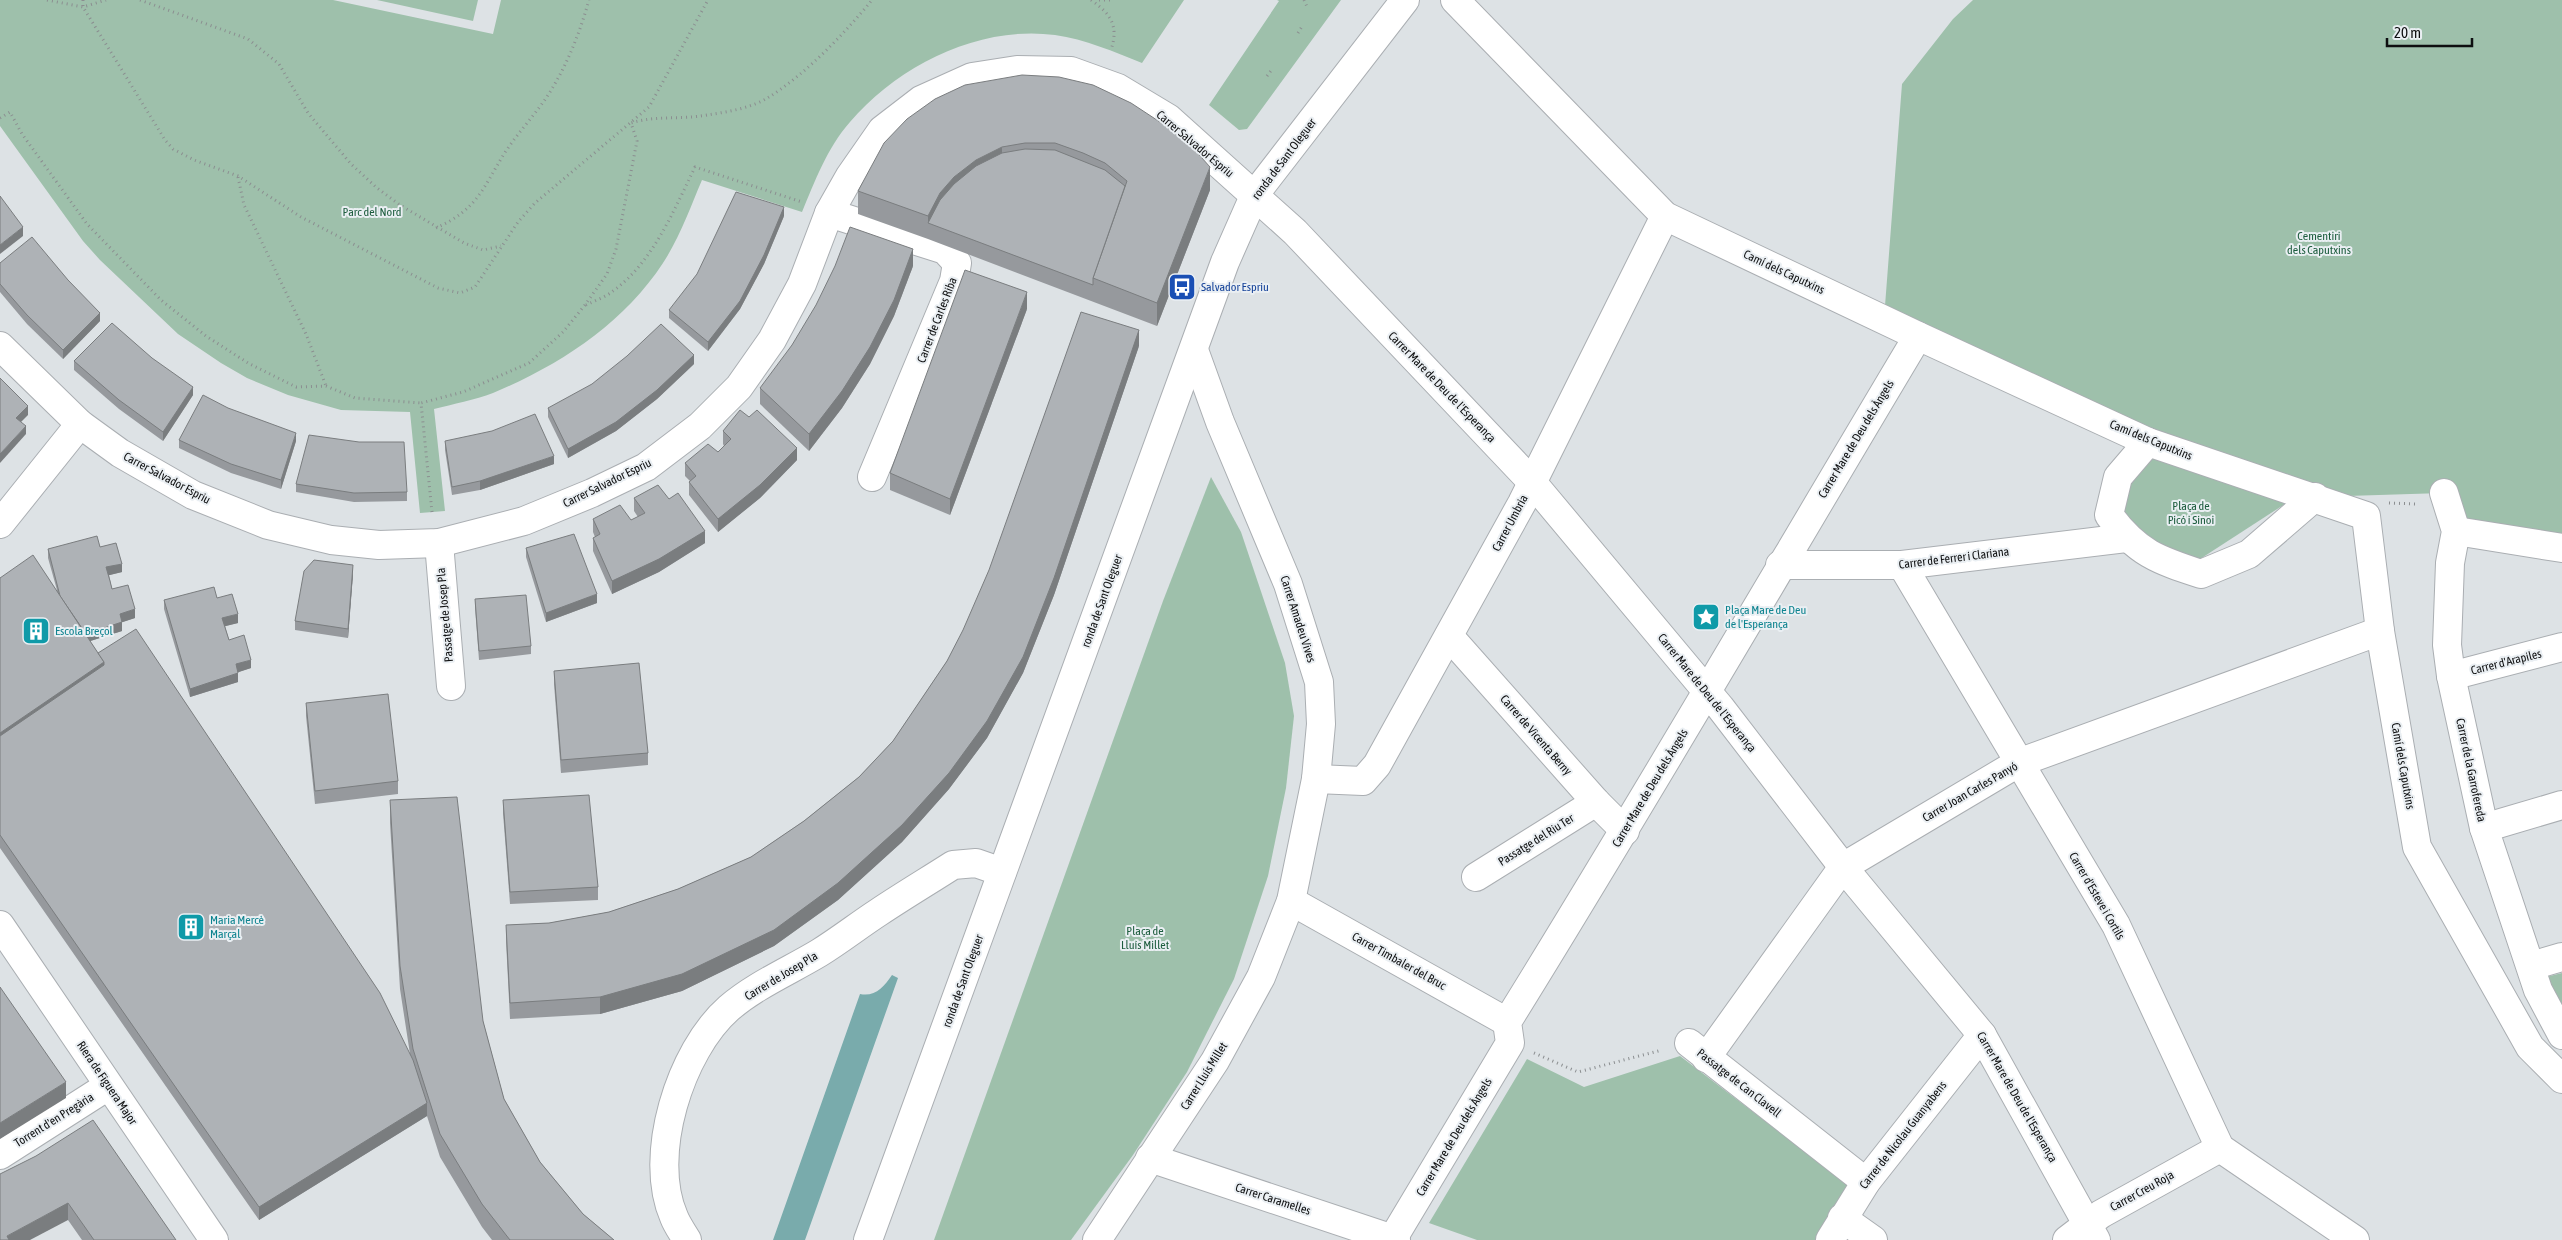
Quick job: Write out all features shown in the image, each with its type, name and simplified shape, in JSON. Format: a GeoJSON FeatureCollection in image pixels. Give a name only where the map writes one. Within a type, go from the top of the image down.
{"type":"FeatureCollection","features":[{"type":"Feature","properties":{"kind":"street","name":"ronda de Sant Oleguer"},"geometry":{"type":"LineString","coordinates":[[868,1240],[1225,262],[1255,194],[1405,0]]}},
{"type":"Feature","properties":{"kind":"street","name":"Camí dels Caputxins"},"geometry":{"type":"LineString","coordinates":[[1454,0],[1666,216],[1918,336],[2148,442],[2315,497],[2366,516],[2380,631],[2417,846],[2530,1047],[2562,1079]]}},
{"type":"Feature","properties":{"kind":"street","name":"Carrer Salvador Espriu"},"geometry":{"type":"LineString","coordinates":[[0,346],[80,424],[120,453],[193,495],[268,525],[332,540],[379,545],[439,543],[524,521],[592,493],[646,467],[700,426],[739,387],[772,340],[802,284],[818,208],[850,176],[882,130],[921,100],[972,77],[1017,70],[1071,71],[1118,88],[1168,118],[1255,194]]}},
{"type":"Feature","properties":{"kind":"street","name":"Carrer Mare de Deu de l'Esperança"},"geometry":{"type":"LineString","coordinates":[[1255,194],[1295,232],[1532,482],[1720,707],[1843,867],[1982,1035],[2092,1231]]}},
{"type":"Feature","properties":{"kind":"street","name":"Carrer de Carles Riba"},"geometry":{"type":"LineString","coordinates":[[818,208],[945,250],[956,264],[954,281],[872,477]]}},
{"type":"Feature","properties":{"kind":"street","name":"Carrer Umbria"},"geometry":{"type":"LineString","coordinates":[[1316,779],[1363,780],[1377,765],[1532,482],[1666,216]]}},
{"type":"Feature","properties":{"kind":"street","name":"Carrer Mare de Deu dels Àngels"},"geometry":{"type":"LineString","coordinates":[[1394,1240],[1509,1032],[1625,831],[1780,565],[1918,336]]}},
{"type":"Feature","properties":{"kind":"street","name":"Carrer Amadeu Vives"},"geometry":{"type":"LineString","coordinates":[[1194,350],[1220,422],[1288,584],[1319,682],[1321,724],[1316,779],[1290,901]]}},
{"type":"Feature","properties":{"kind":"street"},"geometry":{"type":"LineString","coordinates":[[0,524],[80,424]]}},
{"type":"Feature","properties":{"kind":"street"},"geometry":{"type":"LineString","coordinates":[[2148,442],[2118,477],[2109,516],[2126,538],[2160,561],[2201,574],[2249,554],[2315,497]]}},
{"type":"Feature","properties":{"kind":"street","name":"Carrer de la Garrofereda"},"geometry":{"type":"LineString","coordinates":[[2444,493],[2456,531],[2450,563],[2447,645],[2450,676],[2484,828],[2538,990],[2562,1035]]}},
{"type":"Feature","properties":{"kind":"street"},"geometry":{"type":"LineString","coordinates":[[2456,531],[2562,548]]}},
{"type":"Feature","properties":{"kind":"street","name":"Carrer de Ferrer i Clariana"},"geometry":{"type":"LineString","coordinates":[[1780,565],[1902,565],[2126,538]]}},
{"type":"Feature","properties":{"kind":"street","name":"Passatge de Josep Pla"},"geometry":{"type":"LineString","coordinates":[[439,543],[450,686]]}},
{"type":"Feature","properties":{"kind":"street","name":"Carrer d'Esteve i Cortils"},"geometry":{"type":"LineString","coordinates":[[1902,565],[2018,763],[2116,924],[2220,1148]]}},
{"type":"Feature","properties":{"kind":"street","name":"Carrer Joan Carles Panyó"},"geometry":{"type":"LineString","coordinates":[[1698,1051],[1843,867],[2018,763],[2380,631]]}},
{"type":"Feature","properties":{"kind":"street","name":"Carrer de Vicenta Berny"},"geometry":{"type":"LineString","coordinates":[[1449,636],[1596,802],[1625,831]]}},
{"type":"Feature","properties":{"kind":"street","name":"Carrer d'Arapiles"},"geometry":{"type":"LineString","coordinates":[[2450,676],[2562,647]]}},
{"type":"Feature","properties":{"kind":"street","name":"Passatge del Riu Ter"},"geometry":{"type":"LineString","coordinates":[[1476,878],[1596,802]]}},
{"type":"Feature","properties":{"kind":"street"},"geometry":{"type":"LineString","coordinates":[[2484,828],[2562,805]]}},
{"type":"Feature","properties":{"kind":"street","name":"Carrer de Josep Pla"},"geometry":{"type":"LineString","coordinates":[[687,1240],[673,1216],[665,1177],[666,1141],[674,1100],[686,1067],[708,1030],[729,1008],[766,982],[820,952],[952,866],[976,863],[1002,872]]}},
{"type":"Feature","properties":{"kind":"street","name":"Carrer Timbaler del Bruc"},"geometry":{"type":"LineString","coordinates":[[1290,901],[1509,1032]]}},
{"type":"Feature","properties":{"kind":"street","name":"Carrer Lluís Millet"},"geometry":{"type":"LineString","coordinates":[[1097,1240],[1215,1061],[1261,977],[1290,901]]}},
{"type":"Feature","properties":{"kind":"street","name":"Riera de Figuera Major"},"geometry":{"type":"LineString","coordinates":[[0,926],[214,1240]]}},
{"type":"Feature","properties":{"kind":"street"},"geometry":{"type":"LineString","coordinates":[[2531,966],[2562,957]]}},
{"type":"Feature","properties":{"kind":"street","name":"Carrer de Nicolau Guanyabens"},"geometry":{"type":"LineString","coordinates":[[1836,1229],[1866,1182],[1982,1035]]}},
{"type":"Feature","properties":{"kind":"street","name":"Passatge de Can Clavell"},"geometry":{"type":"LineString","coordinates":[[1698,1051],[1866,1182]]}},
{"type":"Feature","properties":{"kind":"street","name":"Torrent d'en Pregària"},"geometry":{"type":"LineString","coordinates":[[0,1155],[108,1086]]}},
{"type":"Feature","properties":{"kind":"street"},"geometry":{"type":"LineString","coordinates":[[2220,1148],[2355,1240]]}},
{"type":"Feature","properties":{"kind":"street","name":"Carrer Creu Roja"},"geometry":{"type":"LineString","coordinates":[[2067,1240],[2092,1231],[2220,1148]]}},
{"type":"Feature","properties":{"kind":"street","name":"Carrer Caramelles"},"geometry":{"type":"LineString","coordinates":[[1150,1158],[1394,1240]]}},
{"type":"Feature","properties":{"kind":"street"},"geometry":{"type":"LineString","coordinates":[[1836,1229],[1873,1240]]}},
{"type":"Feature","properties":{"kind":"path"},"geometry":{"type":"LineString","coordinates":[[47,0],[82,7],[106,0]]}},
{"type":"Feature","properties":{"kind":"path"},"geometry":{"type":"LineString","coordinates":[[83,0],[82,7],[165,140],[173,149],[194,160],[238,176],[301,217],[438,288],[460,293],[475,287],[518,222],[535,203],[649,107],[708,0]]}},
{"type":"Feature","properties":{"kind":"path"},"geometry":{"type":"LineString","coordinates":[[140,0],[248,39],[279,64],[308,113],[351,164],[392,200],[464,243],[483,250],[502,246]]}},
{"type":"Feature","properties":{"kind":"path"},"geometry":{"type":"LineString","coordinates":[[436,228],[457,219],[473,202],[490,181],[504,154],[550,92],[571,53],[589,0]]}},
{"type":"Feature","properties":{"kind":"path"},"geometry":{"type":"LineString","coordinates":[[631,123],[650,117],[685,119],[728,112],[768,98],[812,62],[872,0]]}},
{"type":"Feature","properties":{"kind":"path"},"geometry":{"type":"LineString","coordinates":[[1091,0],[1107,10],[1114,26],[1114,39],[1111,50]]}},
{"type":"Feature","properties":{"kind":"path"},"geometry":{"type":"LineString","coordinates":[[1099,0],[1114,0]]}},
{"type":"Feature","properties":{"kind":"path"},"geometry":{"type":"LineString","coordinates":[[1304,0],[1308,9]]}},
{"type":"Feature","properties":{"kind":"path"},"geometry":{"type":"LineString","coordinates":[[1298,33],[1303,26]]}},
{"type":"Feature","properties":{"kind":"path"},"geometry":{"type":"LineString","coordinates":[[1267,76],[1273,68]]}},
{"type":"Feature","properties":{"kind":"path"},"geometry":{"type":"LineString","coordinates":[[0,118],[10,112],[22,134],[87,224],[161,300],[198,330],[248,363],[296,387],[326,386],[355,398],[421,403],[463,392],[529,363],[563,332],[585,305],[607,274],[616,249],[637,141],[631,123]]}},
{"type":"Feature","properties":{"kind":"path"},"geometry":{"type":"LineString","coordinates":[[585,305],[613,292],[643,260],[671,216],[695,167],[818,208]]}},
{"type":"Feature","properties":{"kind":"path"},"geometry":{"type":"LineString","coordinates":[[238,176],[244,205],[306,334],[326,386]]}},
{"type":"Feature","properties":{"kind":"path"},"geometry":{"type":"LineString","coordinates":[[421,403],[432,512]]}},
{"type":"Feature","properties":{"kind":"path"},"geometry":{"type":"LineString","coordinates":[[2366,516],[2378,502],[2417,503],[2420,513]]}},
{"type":"Feature","properties":{"kind":"path","name":"Passatge de Can Clavell"},"geometry":{"type":"LineString","coordinates":[[1509,1032],[1578,1072],[1698,1051]]}},
{"type":"Feature","properties":{"kind":"green space","name":"Parc del Nord"},"geometry":{"type":"Polygon","coordinates":[[[0,0],[333,0],[493,34],[501,0],[1184,0],[1142,63],[1099,46],[1077,40],[1055,35],[1026,34],[998,36],[970,43],[942,53],[916,67],[870,101],[842,132],[822,165],[802,212],[702,180],[680,233],[663,263],[647,285],[609,324],[566,356],[518,382],[493,393],[434,409],[445,511],[420,513],[410,412],[341,410],[288,395],[247,378],[178,334],[100,260],[83,241],[0,126],[0,0]]]}},
{"type":"Feature","properties":{"kind":"green space"},"geometry":{"type":"Polygon","coordinates":[[[377,0],[478,0],[473,21],[377,0]]]}},
{"type":"Feature","properties":{"kind":"green space"},"geometry":{"type":"Polygon","coordinates":[[[1277,0],[1341,0],[1247,129],[1239,130],[1209,105],[1279,1],[1277,0]]]}},
{"type":"Feature","properties":{"kind":"green space","name":"Cementiri dels Caputxins"},"geometry":{"type":"Polygon","coordinates":[[[1973,0],[2562,0],[2562,548],[2456,531],[2443,493],[2315,497],[1884,319],[1902,84],[1953,19],[1973,0]]]}},
{"type":"Feature","properties":{"kind":"green space","name":"Plaça de Picó i Sinoi"},"geometry":{"type":"Polygon","coordinates":[[[2156,455],[2288,502],[2197,561],[2178,557],[2124,518],[2125,488],[2156,455]]]}},
{"type":"Feature","properties":{"kind":"green space","name":"Plaça de Lluís Millet"},"geometry":{"type":"Polygon","coordinates":[[[1211,477],[1241,532],[1285,663],[1294,716],[1286,788],[1268,876],[1234,979],[1187,1072],[1133,1155],[1071,1240],[934,1240],[1163,601],[1211,477]]]}},
{"type":"Feature","properties":{"kind":"green space"},"geometry":{"type":"Polygon","coordinates":[[[2562,973],[2562,1015],[2546,977],[2562,973]]]}},
{"type":"Feature","properties":{"kind":"green space"},"geometry":{"type":"Polygon","coordinates":[[[1680,1056],[1854,1189],[1822,1240],[1477,1240],[1429,1223],[1527,1059],[1584,1087],[1680,1056]]]}},
{"type":"Feature","properties":{"kind":"water"},"geometry":{"type":"Polygon","coordinates":[[[892,975],[898,978],[805,1240],[773,1240],[860,994],[870,994],[879,990],[892,975]]]}},
{"type":"Feature","properties":{"kind":"building"},"geometry":{"type":"Polygon","coordinates":[[[1022,75],[1059,77],[1093,85],[1131,103],[1166,126],[1193,148],[1210,167],[1157,303],[1093,278],[1127,181],[1105,163],[1083,153],[1055,143],[1025,143],[1002,147],[976,160],[954,177],[940,193],[928,216],[858,191],[884,143],[907,119],[935,99],[965,85],[1022,75]]]}},
{"type":"Feature","properties":{"kind":"building"},"geometry":{"type":"Polygon","coordinates":[[[1025,149],[1055,150],[1105,170],[1125,186],[1093,278],[1093,285],[928,223],[940,200],[954,184],[976,166],[1002,153],[1025,149]]]}},
{"type":"Feature","properties":{"kind":"building"},"geometry":{"type":"Polygon","coordinates":[[[736,192],[784,207],[764,255],[740,301],[708,342],[669,310],[697,274],[736,192]]]}},
{"type":"Feature","properties":{"kind":"building"},"geometry":{"type":"Polygon","coordinates":[[[0,196],[23,227],[0,245],[0,196]]]}},
{"type":"Feature","properties":{"kind":"building"},"geometry":{"type":"Polygon","coordinates":[[[850,227],[913,249],[894,300],[870,347],[842,391],[809,434],[760,388],[792,345],[816,305],[835,266],[850,227]]]}},
{"type":"Feature","properties":{"kind":"building"},"geometry":{"type":"Polygon","coordinates":[[[32,237],[68,280],[100,313],[63,350],[27,315],[0,284],[0,263],[32,237]]]}},
{"type":"Feature","properties":{"kind":"building"},"geometry":{"type":"Polygon","coordinates":[[[965,270],[1027,292],[950,499],[890,473],[965,270]]]}},
{"type":"Feature","properties":{"kind":"building"},"geometry":{"type":"Polygon","coordinates":[[[1081,312],[1139,330],[1054,578],[1023,657],[987,721],[949,773],[902,825],[838,883],[774,930],[682,974],[600,997],[510,1003],[506,925],[549,923],[609,912],[678,889],[751,857],[804,821],[859,777],[893,741],[947,661],[963,630],[989,570],[1081,312]]]}},
{"type":"Feature","properties":{"kind":"building"},"geometry":{"type":"Polygon","coordinates":[[[112,323],[152,358],[193,387],[163,432],[119,400],[74,361],[112,323]]]}},
{"type":"Feature","properties":{"kind":"building"},"geometry":{"type":"Polygon","coordinates":[[[661,324],[694,355],[657,390],[616,422],[568,449],[548,408],[592,384],[627,356],[661,324]]]}},
{"type":"Feature","properties":{"kind":"building"},"geometry":{"type":"Polygon","coordinates":[[[0,378],[28,406],[16,418],[26,426],[0,454],[0,378]]]}},
{"type":"Feature","properties":{"kind":"building"},"geometry":{"type":"Polygon","coordinates":[[[203,395],[228,408],[296,433],[281,480],[231,464],[179,440],[203,395]]]}},
{"type":"Feature","properties":{"kind":"building"},"geometry":{"type":"Polygon","coordinates":[[[740,410],[749,417],[757,410],[797,448],[760,485],[718,519],[689,482],[696,476],[685,463],[708,444],[718,452],[731,439],[723,431],[740,410]]]}},
{"type":"Feature","properties":{"kind":"building"},"geometry":{"type":"Polygon","coordinates":[[[535,414],[554,456],[480,481],[452,487],[445,441],[492,431],[535,414]]]}},
{"type":"Feature","properties":{"kind":"building"},"geometry":{"type":"Polygon","coordinates":[[[309,435],[359,442],[404,442],[407,492],[354,493],[296,484],[309,435]]]}},
{"type":"Feature","properties":{"kind":"building"},"geometry":{"type":"Polygon","coordinates":[[[658,485],[669,499],[678,493],[705,531],[659,559],[612,581],[593,538],[600,534],[593,519],[620,505],[631,520],[645,513],[634,498],[658,485]]]}},
{"type":"Feature","properties":{"kind":"building"},"geometry":{"type":"Polygon","coordinates":[[[574,534],[597,594],[546,613],[526,548],[574,534]]]}},
{"type":"Feature","properties":{"kind":"building"},"geometry":{"type":"Polygon","coordinates":[[[97,536],[100,547],[116,543],[122,564],[106,567],[112,589],[128,585],[135,609],[120,614],[122,622],[86,634],[60,596],[48,549],[97,536]]]}},
{"type":"Feature","properties":{"kind":"building","name":"Escola Breçol"},"geometry":{"type":"Polygon","coordinates":[[[33,555],[104,662],[0,733],[0,578],[33,555]]]}},
{"type":"Feature","properties":{"kind":"building"},"geometry":{"type":"Polygon","coordinates":[[[314,560],[353,565],[348,629],[295,621],[304,571],[314,560]]]}},
{"type":"Feature","properties":{"kind":"building"},"geometry":{"type":"Polygon","coordinates":[[[214,587],[217,598],[232,594],[238,614],[222,618],[229,640],[244,635],[251,660],[236,664],[238,673],[190,689],[164,600],[214,587]]]}},
{"type":"Feature","properties":{"kind":"building"},"geometry":{"type":"Polygon","coordinates":[[[526,595],[531,646],[479,651],[475,599],[526,595]]]}},
{"type":"Feature","properties":{"kind":"building","name":"Maria Mercè Marçal"},"geometry":{"type":"Polygon","coordinates":[[[136,629],[380,993],[413,1060],[427,1103],[259,1207],[0,835],[0,736],[104,665],[98,653],[136,629]]]}},
{"type":"Feature","properties":{"kind":"building"},"geometry":{"type":"Polygon","coordinates":[[[639,663],[648,753],[561,760],[554,671],[639,663]]]}},
{"type":"Feature","properties":{"kind":"building"},"geometry":{"type":"Polygon","coordinates":[[[388,694],[398,781],[315,791],[306,703],[388,694]]]}},
{"type":"Feature","properties":{"kind":"building"},"geometry":{"type":"Polygon","coordinates":[[[589,795],[598,887],[510,892],[503,800],[589,795]]]}},
{"type":"Feature","properties":{"kind":"building"},"geometry":{"type":"Polygon","coordinates":[[[457,797],[483,1021],[504,1099],[540,1162],[583,1214],[614,1240],[510,1240],[482,1204],[440,1134],[413,1049],[400,966],[390,800],[457,797]]]}},
{"type":"Feature","properties":{"kind":"building"},"geometry":{"type":"Polygon","coordinates":[[[0,987],[66,1082],[0,1123],[0,987]]]}},
{"type":"Feature","properties":{"kind":"building"},"geometry":{"type":"Polygon","coordinates":[[[93,1120],[176,1240],[94,1240],[68,1203],[7,1236],[9,1240],[0,1240],[0,1174],[36,1156],[93,1120]]]}},
{"type":"Feature","properties":{"kind":"place","name":"Salvador Espriu"},"geometry":{"type":"Point","coordinates":[1182,287]}},
{"type":"Feature","properties":{"kind":"place","name":"Plaça Mare de Deu de l'Esperança"},"geometry":{"type":"Point","coordinates":[1706,617]}},
{"type":"Feature","properties":{"kind":"place","name":"Escola Breçol"},"geometry":{"type":"Point","coordinates":[36,631]}},
{"type":"Feature","properties":{"kind":"place","name":"Maria Mercè Marçal"},"geometry":{"type":"Point","coordinates":[191,927]}}]}
